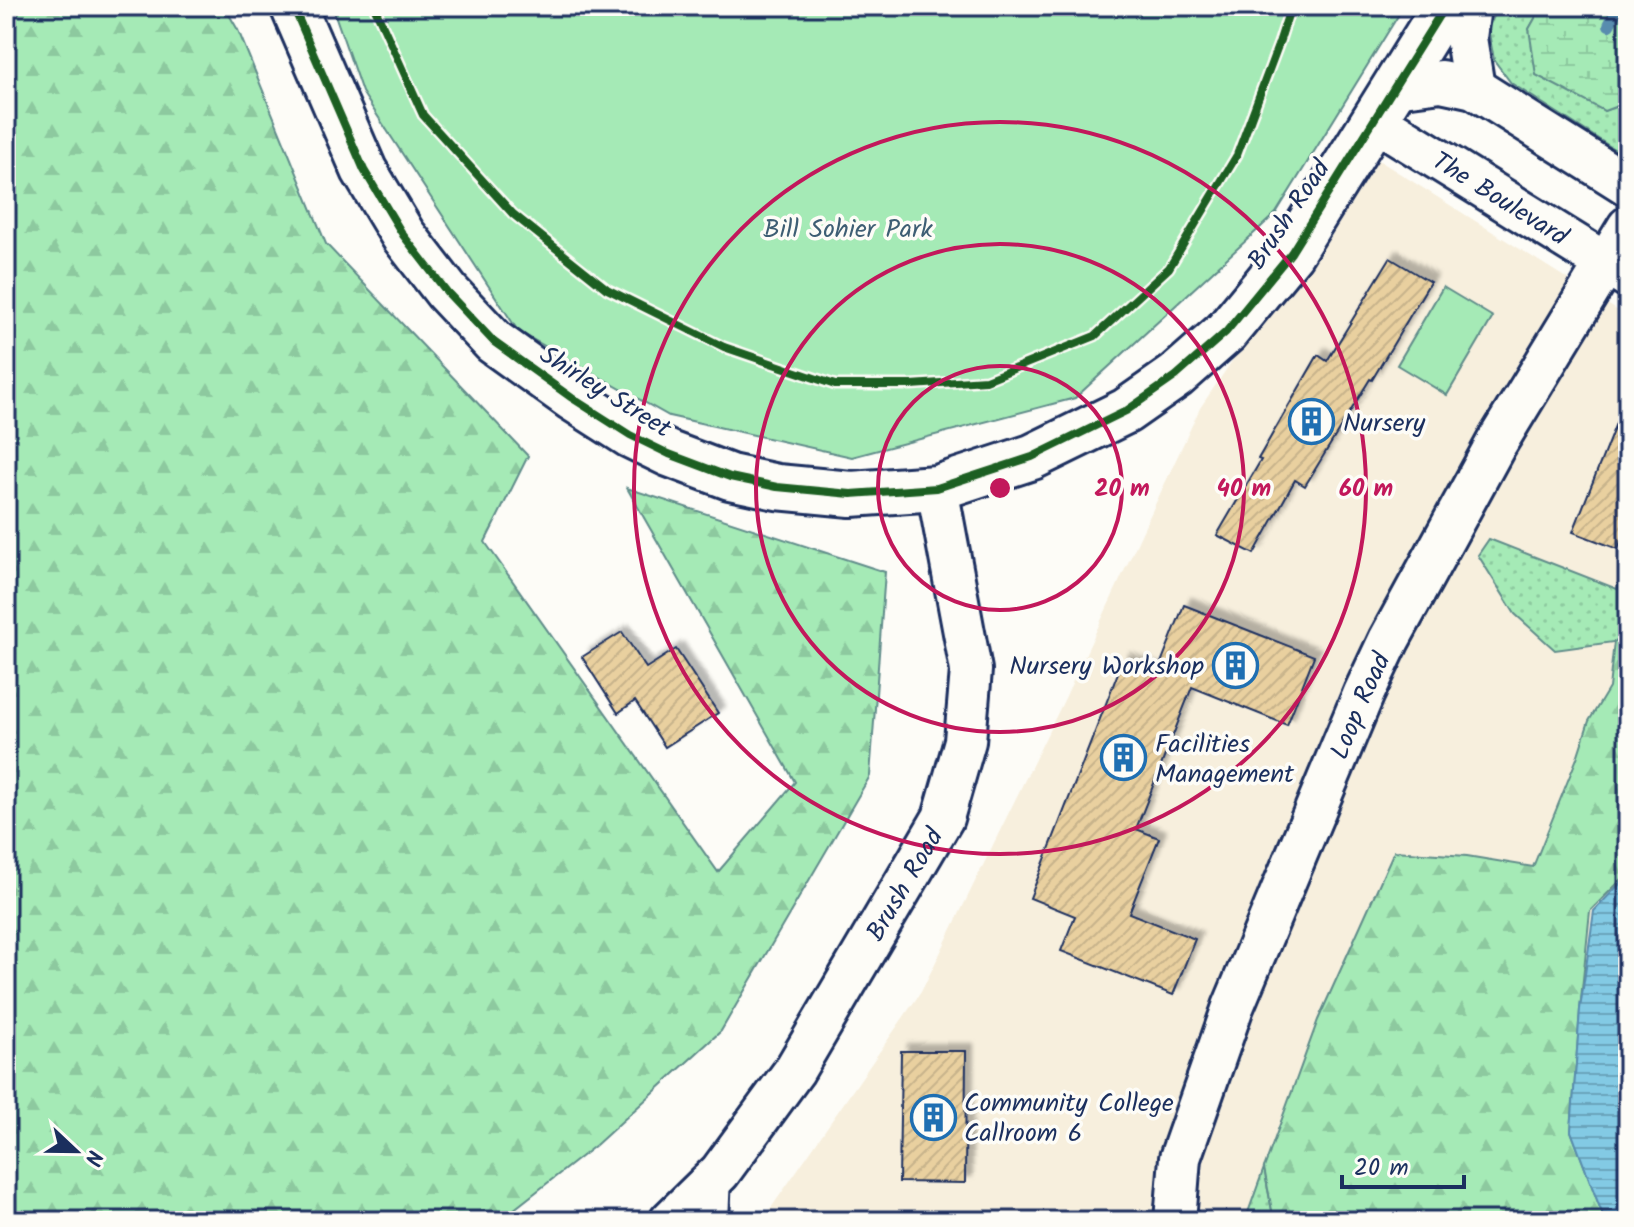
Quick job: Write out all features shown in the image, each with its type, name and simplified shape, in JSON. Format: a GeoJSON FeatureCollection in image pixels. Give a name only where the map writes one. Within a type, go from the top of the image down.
{"type":"FeatureCollection","features":[{"type":"Feature","properties":{"kind":"street","name":"Shirley Street"},"geometry":{"type":"LineString","coordinates":[[293,6],[364,170],[403,235],[447,292],[494,342],[572,398],[630,435],[669,454],[730,477],[777,487],[851,494],[937,488],[1032,457],[1126,411]]}},
{"type":"Feature","properties":{"kind":"street","name":"Brush Road"},"geometry":{"type":"LineString","coordinates":[[1126,411],[1176,376],[1226,332],[1291,253],[1445,6]]}},
{"type":"Feature","properties":{"kind":"street"},"geometry":{"type":"LineString","coordinates":[[1470,6],[1466,38],[1474,88]]}},
{"type":"Feature","properties":{"kind":"street"},"geometry":{"type":"LineString","coordinates":[[1384,103],[1441,81],[1474,88],[1628,185]]}},
{"type":"Feature","properties":{"kind":"street","name":"The Boulevard"},"geometry":{"type":"LineString","coordinates":[[1384,103],[1618,270]]}},
{"type":"Feature","properties":{"kind":"street","name":"Loop Road"},"geometry":{"type":"LineString","coordinates":[[1175,1221],[1180,1158],[1233,1007],[1364,693],[1389,640],[1496,444],[1618,270],[1628,227]]}},
{"type":"Feature","properties":{"kind":"street","name":"Brush Road"},"geometry":{"type":"LineString","coordinates":[[670,1221],[720,1172],[794,1071],[943,818],[965,741],[971,670],[937,488]]}},
{"type":"Feature","properties":{"kind":"lane"},"geometry":{"type":"LineString","coordinates":[[718,1221],[720,1172]]}},
{"type":"Feature","properties":{"kind":"shaded area"},"geometry":{"type":"Polygon","coordinates":[[[1372,156],[1628,317],[1628,1221],[762,1221],[921,992],[1066,696],[1200,408],[1372,156]]]}},
{"type":"Feature","properties":{"kind":"green space"},"geometry":{"type":"Polygon","coordinates":[[[6,6],[224,6],[238,30],[326,244],[528,456],[485,542],[718,872],[795,782],[627,488],[885,572],[870,776],[721,1031],[596,1145],[499,1221],[6,1221],[6,6]]]}},
{"type":"Feature","properties":{"kind":"green space","name":"Bill Sohier Park"},"geometry":{"type":"Polygon","coordinates":[[[332,6],[1404,6],[1276,213],[1075,398],[852,457],[669,416],[518,331],[362,92],[332,6]]]}},
{"type":"Feature","properties":{"kind":"green space"},"geometry":{"type":"Polygon","coordinates":[[[1499,6],[1542,6],[1529,29],[1604,111],[1628,102],[1628,158],[1511,83],[1494,60],[1488,28],[1499,6]]]}},
{"type":"Feature","properties":{"kind":"green space"},"geometry":{"type":"Polygon","coordinates":[[[1542,6],[1628,6],[1628,102],[1604,111],[1536,75],[1529,29],[1542,6]]]}},
{"type":"Feature","properties":{"kind":"green space"},"geometry":{"type":"Polygon","coordinates":[[[1443,287],[1493,317],[1447,395],[1397,365],[1443,287]]]}},
{"type":"Feature","properties":{"kind":"green space"},"geometry":{"type":"Polygon","coordinates":[[[1489,539],[1617,589],[1628,563],[1628,640],[1555,650],[1515,614],[1478,555],[1489,539]]]}},
{"type":"Feature","properties":{"kind":"green space"},"geometry":{"type":"Polygon","coordinates":[[[1628,640],[1628,873],[1590,911],[1571,1131],[1605,1221],[1274,1221],[1264,1168],[1318,1020],[1394,851],[1467,856],[1533,867],[1589,721],[1609,688],[1614,642],[1628,640]]]}},
{"type":"Feature","properties":{"kind":"green space"},"geometry":{"type":"Polygon","coordinates":[[[1264,1168],[1274,1221],[1245,1221],[1264,1168]]]}},
{"type":"Feature","properties":{"kind":"water"},"geometry":{"type":"Polygon","coordinates":[[[1628,875],[1628,1221],[1605,1221],[1571,1131],[1580,1009],[1594,911],[1628,875]]]}},
{"type":"Feature","properties":{"kind":"building"},"geometry":{"type":"Polygon","coordinates":[[[1390,258],[1430,282],[1372,380],[1305,486],[1295,480],[1254,554],[1217,535],[1318,355],[1327,361],[1390,258]]]}},
{"type":"Feature","properties":{"kind":"building"},"geometry":{"type":"Polygon","coordinates":[[[1626,398],[1628,524],[1618,549],[1573,532],[1626,398]]]}},
{"type":"Feature","properties":{"kind":"building","name":"Facilities Management"},"geometry":{"type":"Polygon","coordinates":[[[1184,605],[1314,656],[1287,725],[1192,687],[1136,829],[1159,838],[1129,913],[1195,939],[1173,995],[1061,951],[1075,916],[1030,898],[1123,660],[1157,673],[1184,605]]]}},
{"type":"Feature","properties":{"kind":"building"},"geometry":{"type":"Polygon","coordinates":[[[622,632],[646,668],[676,649],[718,713],[665,747],[635,701],[618,713],[582,657],[622,632]]]}},
{"type":"Feature","properties":{"kind":"building","name":"Community College Callroom 6"},"geometry":{"type":"Polygon","coordinates":[[[901,1051],[966,1051],[965,1183],[899,1182],[901,1051]]]}},
{"type":"Feature","properties":{"kind":"waterway"},"geometry":{"type":"LineString","coordinates":[[1609,25],[1619,6]]}},
{"type":"Feature","properties":{"kind":"cycle path"},"geometry":{"type":"LineString","coordinates":[[293,6],[364,170],[403,235],[447,292],[494,342],[572,398],[630,435],[669,454],[730,477],[777,487],[851,494],[937,488],[1032,457],[1126,411],[1176,376],[1226,332],[1291,253],[1445,6]]}},
{"type":"Feature","properties":{"kind":"cycle path"},"geometry":{"type":"LineString","coordinates":[[374,6],[423,115],[513,214],[607,289],[724,347],[835,385],[911,385],[986,380],[1095,336],[1169,268],[1237,155],[1291,6]]}},
{"type":"Feature","properties":{"kind":"place","name":"Nursery"},"geometry":{"type":"Point","coordinates":[1312,422]}},
{"type":"Feature","properties":{"kind":"place","name":"Nursery Workshop"},"geometry":{"type":"Point","coordinates":[1235,665]}},
{"type":"Feature","properties":{"kind":"place","name":"Facilities Management"},"geometry":{"type":"Point","coordinates":[1124,758]}},
{"type":"Feature","properties":{"kind":"place","name":"Community College Callroom 6"},"geometry":{"type":"Point","coordinates":[933,1117]}}]}
